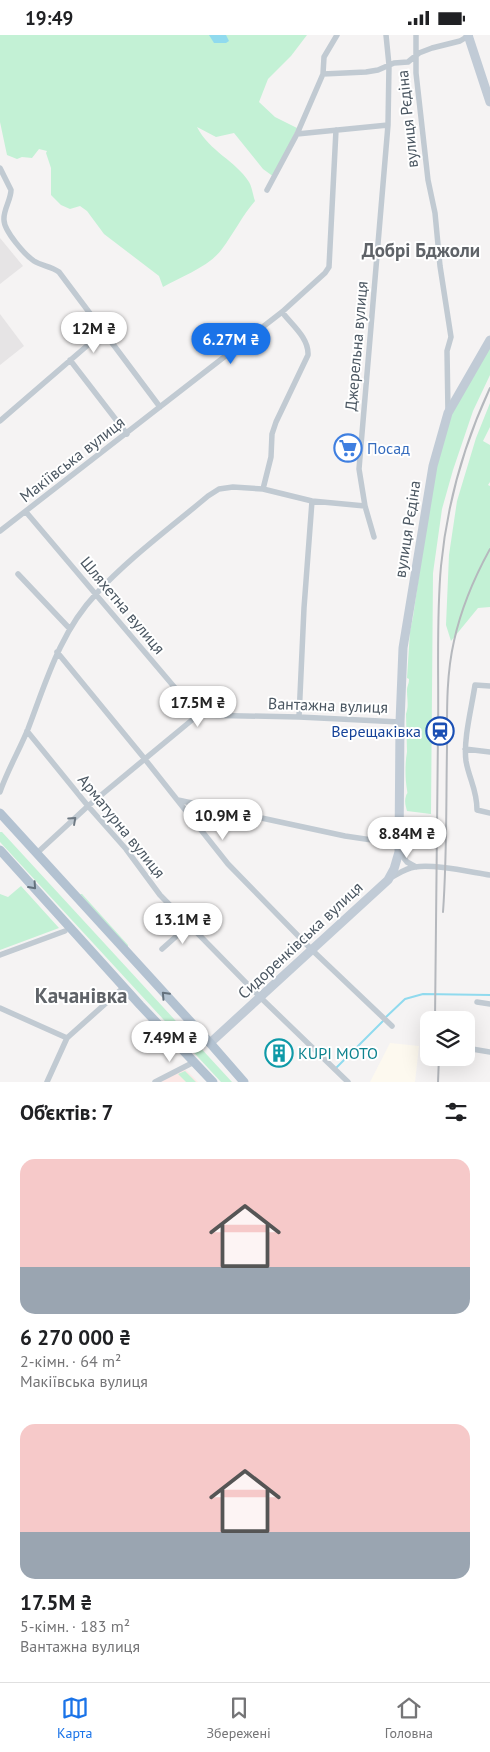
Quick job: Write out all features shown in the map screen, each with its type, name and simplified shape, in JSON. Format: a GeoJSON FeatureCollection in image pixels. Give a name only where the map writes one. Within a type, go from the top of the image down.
{"type":"FeatureCollection","features":[{"type":"Feature","properties":{"kind":"main road"},"geometry":{"type":"LineString","coordinates":[[469,35],[490,102]]}},
{"type":"Feature","properties":{"kind":"main road"},"geometry":{"type":"LineString","coordinates":[[448,413],[490,340]]}},
{"type":"Feature","properties":{"kind":"main road","name":"вулиця Рєдіна"},"geometry":{"type":"LineString","coordinates":[[388,880],[394,869],[399,849],[400,722],[403,648],[433,466],[448,413]]}},
{"type":"Feature","properties":{"kind":"main road"},"geometry":{"type":"LineString","coordinates":[[0,813],[244,1082]]}},
{"type":"Feature","properties":{"kind":"main road"},"geometry":{"type":"LineString","coordinates":[[0,850],[213,1082]]}},
{"type":"Feature","properties":{"kind":"main road","name":"Сидоренківська вулиця"},"geometry":{"type":"LineString","coordinates":[[210,1043],[388,880]]}},
{"type":"Feature","properties":{"kind":"street"},"geometry":{"type":"LineString","coordinates":[[266,190],[297,134],[323,73],[324,57],[338,35]]}},
{"type":"Feature","properties":{"kind":"street","name":"Джерельна вулиця"},"geometry":{"type":"LineString","coordinates":[[374,537],[365,506],[359,469],[388,125],[389,65],[386,35]]}},
{"type":"Feature","properties":{"kind":"street","name":"вулиця Рєдіна"},"geometry":{"type":"LineString","coordinates":[[416,35],[416,73],[428,180],[435,213],[440,266],[451,337],[447,351],[448,413]]}},
{"type":"Feature","properties":{"kind":"street"},"geometry":{"type":"LineString","coordinates":[[323,73],[378,70],[394,63],[408,62],[419,53],[460,41],[469,35]]}},
{"type":"Feature","properties":{"kind":"street"},"geometry":{"type":"LineString","coordinates":[[297,134],[388,125]]}},
{"type":"Feature","properties":{"kind":"street","name":"Макіївська вулиця"},"geometry":{"type":"LineString","coordinates":[[3,529],[282,312],[318,280],[329,267],[336,130]]}},
{"type":"Feature","properties":{"kind":"street"},"geometry":{"type":"LineString","coordinates":[[0,168],[11,190],[3,219],[4,225],[22,250],[34,261],[59,272],[160,407]]}},
{"type":"Feature","properties":{"kind":"street"},"geometry":{"type":"LineString","coordinates":[[263,489],[271,457],[272,434],[276,422],[308,355],[306,341],[282,312]]}},
{"type":"Feature","properties":{"kind":"street"},"geometry":{"type":"LineString","coordinates":[[0,421],[103,332]]}},
{"type":"Feature","properties":{"kind":"street"},"geometry":{"type":"LineString","coordinates":[[70,360],[127,434]]}},
{"type":"Feature","properties":{"kind":"street"},"geometry":{"type":"LineString","coordinates":[[0,792],[27,731],[45,680],[57,653],[78,616],[95,594],[127,564],[208,496],[219,489],[233,487],[263,489],[312,501],[365,506]]}},
{"type":"Feature","properties":{"kind":"street"},"geometry":{"type":"LineString","coordinates":[[299,717],[304,608],[312,501]]}},
{"type":"Feature","properties":{"kind":"street","name":"Шляхетна вулиця"},"geometry":{"type":"LineString","coordinates":[[26,512],[198,715]]}},
{"type":"Feature","properties":{"kind":"street"},"geometry":{"type":"LineString","coordinates":[[0,520],[3,529]]}},
{"type":"Feature","properties":{"kind":"street"},"geometry":{"type":"LineString","coordinates":[[18,574],[70,629]]}},
{"type":"Feature","properties":{"kind":"street"},"geometry":{"type":"LineString","coordinates":[[57,653],[228,864],[312,950],[392,1026]]}},
{"type":"Feature","properties":{"kind":"street"},"geometry":{"type":"LineString","coordinates":[[490,686],[475,685],[465,749],[466,763],[477,797],[477,810],[490,813]]}},
{"type":"Feature","properties":{"kind":"street"},"geometry":{"type":"LineString","coordinates":[[37,853],[144,758],[198,715]]}},
{"type":"Feature","properties":{"kind":"street","name":"Вантажна вулиця"},"geometry":{"type":"LineString","coordinates":[[198,715],[400,722]]}},
{"type":"Feature","properties":{"kind":"street","name":"Арматурна вулиця"},"geometry":{"type":"LineString","coordinates":[[27,731],[88,807],[126,849],[160,895],[260,997],[348,1082]]}},
{"type":"Feature","properties":{"kind":"street"},"geometry":{"type":"LineString","coordinates":[[465,749],[490,752]]}},
{"type":"Feature","properties":{"kind":"street"},"geometry":{"type":"LineString","coordinates":[[178,800],[399,849],[407,862],[416,867]]}},
{"type":"Feature","properties":{"kind":"street","name":"Сидоренківська вулиця"},"geometry":{"type":"LineString","coordinates":[[388,880],[398,873],[416,867],[490,875]]}},
{"type":"Feature","properties":{"kind":"street"},"geometry":{"type":"LineString","coordinates":[[162,949],[190,925]]}},
{"type":"Feature","properties":{"kind":"street"},"geometry":{"type":"LineString","coordinates":[[0,955],[64,931]]}},
{"type":"Feature","properties":{"kind":"street"},"geometry":{"type":"LineString","coordinates":[[47,1082],[67,1038],[124,987]]}},
{"type":"Feature","properties":{"kind":"street"},"geometry":{"type":"LineString","coordinates":[[477,1002],[490,1004]]}},
{"type":"Feature","properties":{"kind":"street"},"geometry":{"type":"LineString","coordinates":[[0,1008],[67,1038]]}},
{"type":"Feature","properties":{"kind":"street"},"geometry":{"type":"LineString","coordinates":[[475,1050],[490,1052]]}},
{"type":"Feature","properties":{"kind":"street"},"geometry":{"type":"LineString","coordinates":[[155,1082],[194,1062]]}},
{"type":"Feature","properties":{"kind":"shaded area"},"geometry":{"type":"Polygon","coordinates":[[[0,238],[23,266],[0,284],[0,238]]]}},
{"type":"Feature","properties":{"kind":"shaded area"},"geometry":{"type":"Polygon","coordinates":[[[0,314],[24,346],[0,365],[0,314]]]}},
{"type":"Feature","properties":{"kind":"shaded area"},"geometry":{"type":"Polygon","coordinates":[[[390,1043],[419,1046],[415,1082],[370,1082],[390,1043]]]}},
{"type":"Feature","properties":{"kind":"shaded area"},"geometry":{"type":"Polygon","coordinates":[[[185,1069],[198,1082],[161,1082],[185,1069]]]}},
{"type":"Feature","properties":{"kind":"green space"},"geometry":{"type":"Polygon","coordinates":[[[0,35],[307,35],[291,56],[268,79],[259,102],[275,117],[297,128],[274,177],[263,169],[234,133],[216,137],[197,127],[202,136],[215,150],[243,174],[250,184],[255,201],[217,255],[203,266],[163,287],[159,276],[104,234],[87,211],[80,206],[70,209],[61,205],[51,195],[51,168],[47,151],[39,149],[32,158],[22,157],[17,159],[7,155],[0,122],[0,35]]]}},
{"type":"Feature","properties":{"kind":"green space"},"geometry":{"type":"Polygon","coordinates":[[[490,342],[490,375],[473,411],[453,470],[442,509],[433,573],[431,814],[407,811],[405,802],[407,792],[406,714],[408,705],[407,689],[409,679],[407,678],[410,631],[431,491],[449,414],[490,342]]]}},
{"type":"Feature","properties":{"kind":"green space"},"geometry":{"type":"Polygon","coordinates":[[[490,403],[490,427],[483,441],[490,445],[490,482],[488,485],[490,486],[490,607],[478,608],[451,641],[446,625],[449,555],[457,501],[476,438],[490,403]]]}},
{"type":"Feature","properties":{"kind":"green space"},"geometry":{"type":"Polygon","coordinates":[[[196,811],[218,816],[211,829],[196,811]]]}},
{"type":"Feature","properties":{"kind":"green space"},"geometry":{"type":"Polygon","coordinates":[[[0,832],[232,1082],[221,1082],[0,842],[0,832]]]}},
{"type":"Feature","properties":{"kind":"green space"},"geometry":{"type":"Polygon","coordinates":[[[21,886],[59,928],[0,950],[0,894],[8,897],[21,886]]]}},
{"type":"Feature","properties":{"kind":"green space"},"geometry":{"type":"Polygon","coordinates":[[[80,894],[128,945],[128,948],[80,894]]]}},
{"type":"Feature","properties":{"kind":"green space"},"geometry":{"type":"Polygon","coordinates":[[[185,1071],[196,1082],[186,1082],[178,1074],[185,1071]]]}},
{"type":"Feature","properties":{"kind":"water"},"geometry":{"type":"Polygon","coordinates":[[[209,35],[226,35],[229,41],[226,43],[214,43],[209,35]]]}},
{"type":"Feature","properties":{"kind":"waterway"},"geometry":{"type":"LineString","coordinates":[[386,1017],[405,999],[423,994],[490,995]]}},
{"type":"Feature","properties":{"kind":"waterway"},"geometry":{"type":"LineString","coordinates":[[337,1067],[383,1021]]}},
{"type":"Feature","properties":{"kind":"railway"},"geometry":{"type":"LineString","coordinates":[[435,1011],[439,587],[452,497],[472,431],[490,388]]}},
{"type":"Feature","properties":{"kind":"railway"},"geometry":{"type":"LineString","coordinates":[[443,912],[446,850],[448,681],[454,641],[464,605],[473,582],[490,549]]}},
{"type":"Feature","properties":{"kind":"railway"},"geometry":{"type":"LineString","coordinates":[[438,1082],[439,1066]]}},
{"type":"Feature","properties":{"kind":"place","name":"Посад"},"geometry":{"type":"Point","coordinates":[348,448]}},
{"type":"Feature","properties":{"kind":"place","name":"Верещаківка"},"geometry":{"type":"Point","coordinates":[440,731]}},
{"type":"Feature","properties":{"kind":"place","name":"KUPI MOTO"},"geometry":{"type":"Point","coordinates":[279,1053]}},
{"type":"Feature","properties":{"kind":"district","name":"Добрі Бджоли"},"geometry":{"type":"Point","coordinates":[421,250]}},
{"type":"Feature","properties":{"kind":"district","name":"Качанівка"},"geometry":{"type":"Point","coordinates":[81,995]}}]}
